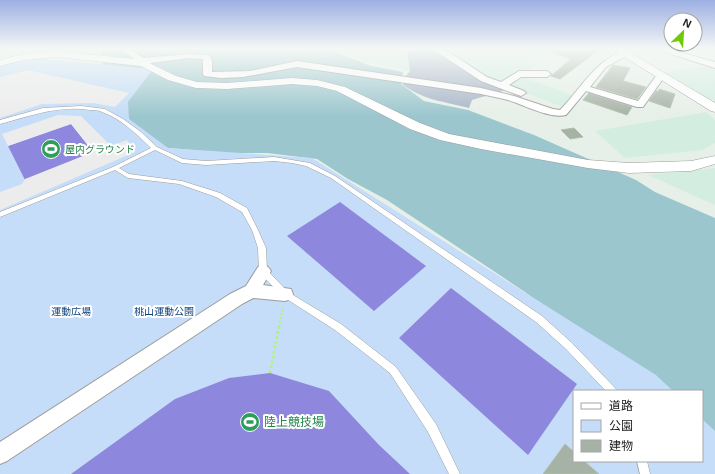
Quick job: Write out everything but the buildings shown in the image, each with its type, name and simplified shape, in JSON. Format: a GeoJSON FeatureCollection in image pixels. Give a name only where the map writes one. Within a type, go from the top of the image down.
{"type":"FeatureCollection","features":[{"type":"Feature","properties":{"kind":"street"},"geometry":{"type":"LineString","coordinates":[[157,71],[172,78],[196,85],[227,86],[292,81],[317,83],[341,89],[415,126],[445,137],[588,164],[629,168],[691,166],[715,160]]}},
{"type":"Feature","properties":{"kind":"street"},"geometry":{"type":"LineString","coordinates":[[207,71],[207,74],[224,75],[263,71]]}},
{"type":"Feature","properties":{"kind":"street"},"geometry":{"type":"LineString","coordinates":[[346,71],[481,91],[511,98],[552,112],[562,113],[598,71]]}},
{"type":"Feature","properties":{"kind":"street"},"geometry":{"type":"LineString","coordinates":[[472,71],[484,79],[565,110]]}},
{"type":"Feature","properties":{"kind":"street"},"geometry":{"type":"LineString","coordinates":[[656,71],[715,108]]}},
{"type":"Feature","properties":{"kind":"street"},"geometry":{"type":"LineString","coordinates":[[501,86],[519,74],[546,74]]}},
{"type":"Feature","properties":{"kind":"street"},"geometry":{"type":"LineString","coordinates":[[585,88],[640,105],[659,78],[663,76]]}},
{"type":"Feature","properties":{"kind":"street"},"geometry":{"type":"LineString","coordinates":[[0,454],[252,291],[263,271]]}},
{"type":"Feature","properties":{"kind":"street"},"geometry":{"type":"LineString","coordinates":[[252,291],[285,294]]}},
{"type":"Feature","properties":{"kind":"lane"},"geometry":{"type":"LineString","coordinates":[[0,122],[43,110],[81,107],[103,110],[121,120],[139,133],[155,148],[182,161],[206,163],[274,159],[308,164],[318,168],[539,319],[569,346],[611,390]]}},
{"type":"Feature","properties":{"kind":"lane"},"geometry":{"type":"LineString","coordinates":[[0,215],[115,168],[155,148]]}},
{"type":"Feature","properties":{"kind":"lane"},"geometry":{"type":"LineString","coordinates":[[115,168],[128,176],[180,182],[218,195],[244,210],[255,230],[262,248],[263,271],[285,294],[338,327],[393,370],[432,428],[455,474]]}},
{"type":"Feature","properties":{"kind":"lane"},"geometry":{"type":"LineString","coordinates":[[642,462],[644,474]]}},
{"type":"Feature","properties":{"kind":"path"},"geometry":{"type":"LineString","coordinates":[[270,373],[285,294]]}},
{"type":"Feature","properties":{"kind":"green space","name":"桃山運動公園"},"geometry":{"type":"Polygon","coordinates":[[[0,71],[151,71],[128,102],[129,119],[168,148],[312,158],[656,375],[672,390],[573,390],[573,462],[703,462],[703,420],[715,431],[715,474],[0,474],[0,71]]]}},
{"type":"Feature","properties":{"kind":"green space"},"geometry":{"type":"Polygon","coordinates":[[[476,71],[521,71],[516,72],[499,83],[476,71]]]}},
{"type":"Feature","properties":{"kind":"green space"},"geometry":{"type":"Polygon","coordinates":[[[715,71],[715,103],[665,72],[715,71]]]}},
{"type":"Feature","properties":{"kind":"green space"},"geometry":{"type":"Polygon","coordinates":[[[523,77],[572,95],[563,107],[507,86],[523,77]]]}},
{"type":"Feature","properties":{"kind":"green space"},"geometry":{"type":"Polygon","coordinates":[[[706,112],[715,120],[715,143],[703,150],[625,158],[595,131],[706,112]]]}},
{"type":"Feature","properties":{"kind":"green space"},"geometry":{"type":"Polygon","coordinates":[[[715,168],[715,205],[648,175],[715,168]]]}},
{"type":"Feature","properties":{"kind":"shaded area"},"geometry":{"type":"Polygon","coordinates":[[[24,71],[33,71],[129,93],[115,107],[93,103],[42,104],[0,118],[0,77],[24,71]]]}},
{"type":"Feature","properties":{"kind":"shaded area"},"geometry":{"type":"Polygon","coordinates":[[[106,71],[398,71],[403,72],[401,84],[424,101],[468,110],[534,135],[636,180],[655,192],[715,218],[715,451],[703,439],[703,390],[652,390],[525,292],[387,200],[348,179],[317,159],[267,153],[228,153],[168,148],[139,133],[129,119],[106,71]]]}},
{"type":"Feature","properties":{"kind":"shaded area"},"geometry":{"type":"Polygon","coordinates":[[[410,71],[472,71],[505,90],[472,100],[469,108],[435,100],[419,94],[403,85],[405,77],[410,71]]]}},
{"type":"Feature","properties":{"kind":"shaded area"},"geometry":{"type":"Polygon","coordinates":[[[58,115],[81,116],[111,146],[127,140],[135,152],[0,210],[0,192],[22,184],[25,179],[93,152],[71,124],[8,146],[2,134],[58,115]]]}},
{"type":"Feature","properties":{"kind":"shaded area","name":"屋内グラウンド"},"geometry":{"type":"Polygon","coordinates":[[[71,124],[94,152],[25,180],[8,146],[71,124]]]}},
{"type":"Feature","properties":{"kind":"shaded area"},"geometry":{"type":"Polygon","coordinates":[[[340,202],[426,266],[374,311],[287,236],[340,202]]]}},
{"type":"Feature","properties":{"kind":"shaded area"},"geometry":{"type":"Polygon","coordinates":[[[451,288],[577,384],[528,455],[399,338],[451,288]]]}},
{"type":"Feature","properties":{"kind":"shaded area","name":"陸上競技場"},"geometry":{"type":"Polygon","coordinates":[[[270,373],[329,391],[379,445],[410,474],[71,474],[175,399],[229,378],[270,373]]]}},
{"type":"Feature","properties":{"kind":"place","name":"屋内グラウンド"},"geometry":{"type":"Point","coordinates":[51,149]}},
{"type":"Feature","properties":{"kind":"place","name":"陸上競技場"},"geometry":{"type":"Point","coordinates":[250,422]}},
{"type":"Feature","properties":{"kind":"park label","name":"運動広場"},"geometry":{"type":"Point","coordinates":[71,311]}}]}
